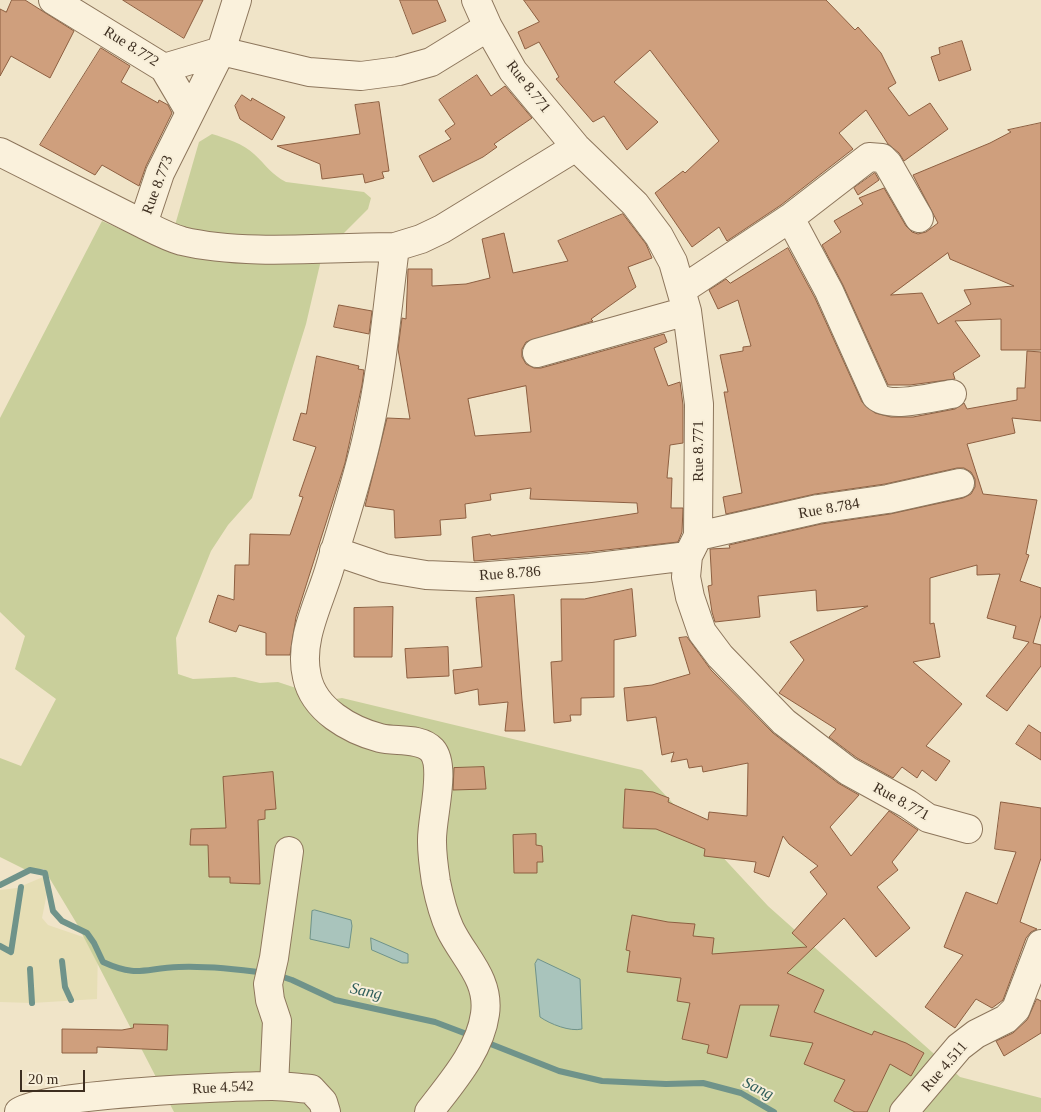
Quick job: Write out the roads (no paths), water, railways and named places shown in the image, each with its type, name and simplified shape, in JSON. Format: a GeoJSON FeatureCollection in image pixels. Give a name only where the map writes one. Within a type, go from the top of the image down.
{"type":"FeatureCollection","features":[{"type":"Feature","properties":{"kind":"street","name":"Rue 8.772"},"geometry":{"type":"LineString","coordinates":[[53,0],[164,68],[190,112]]}},
{"type":"Feature","properties":{"kind":"street","name":"Rue 8.773"},"geometry":{"type":"LineString","coordinates":[[0,152],[143,224],[160,173],[221,51],[237,0]]}},
{"type":"Feature","properties":{"kind":"street","name":"Rue 8.771"},"geometry":{"type":"LineString","coordinates":[[476,0],[488,27],[514,71],[576,147],[640,210],[659,236],[673,262],[685,300],[699,404],[693,546],[686,577],[690,597],[702,632],[720,656],[784,722],[848,771],[908,804],[928,818],[968,829]]}},
{"type":"Feature","properties":{"kind":"street"},"geometry":{"type":"LineString","coordinates":[[164,68],[221,51],[309,72],[361,76],[399,72],[431,62],[488,27]]}},
{"type":"Feature","properties":{"kind":"street"},"geometry":{"type":"LineString","coordinates":[[143,224],[179,240],[206,245],[262,248],[396,247],[442,229],[576,147]]}},
{"type":"Feature","properties":{"kind":"street"},"geometry":{"type":"LineString","coordinates":[[537,353],[685,300],[818,198],[860,162],[869,157],[876,156],[882,158],[888,164],[919,218]]}},
{"type":"Feature","properties":{"kind":"street"},"geometry":{"type":"LineString","coordinates":[[790,218],[829,291],[876,396],[882,402],[892,403],[952,394]]}},
{"type":"Feature","properties":{"kind":"street"},"geometry":{"type":"LineString","coordinates":[[396,247],[369,431],[351,502],[313,616],[305,654],[307,678],[315,697],[328,711],[349,726],[381,738],[426,745],[434,753],[439,773],[432,841],[436,882],[450,929],[475,968],[486,995],[485,1014],[480,1036],[452,1082],[429,1112]]}},
{"type":"Feature","properties":{"kind":"street","name":"Rue 8.784"},"geometry":{"type":"LineString","coordinates":[[693,546],[818,509],[888,499],[960,483]]}},
{"type":"Feature","properties":{"kind":"street","name":"Rue 8.786"},"geometry":{"type":"LineString","coordinates":[[334,551],[384,568],[426,575],[476,577],[590,568],[693,546]]}},
{"type":"Feature","properties":{"kind":"street"},"geometry":{"type":"LineString","coordinates":[[274,1086],[277,1021],[270,1000],[268,984],[274,958],[289,852]]}},
{"type":"Feature","properties":{"kind":"street","name":"Rue 4.511"},"geometry":{"type":"LineString","coordinates":[[904,1112],[959,1047],[976,1034],[1006,1019],[1016,1009],[1041,944]]}},
{"type":"Feature","properties":{"kind":"street","name":"Rue 4.542"},"geometry":{"type":"LineString","coordinates":[[19,1112],[25,1107],[61,1100],[220,1088],[274,1086],[310,1089],[323,1102],[326,1112]]}},
{"type":"Feature","properties":{"kind":"water"},"geometry":{"type":"Polygon","coordinates":[[[315,910],[351,920],[349,948],[310,939],[312,911],[315,910]]]}},
{"type":"Feature","properties":{"kind":"water"},"geometry":{"type":"Polygon","coordinates":[[[371,938],[408,954],[408,963],[402,963],[372,950],[371,938]]]}},
{"type":"Feature","properties":{"kind":"water"},"geometry":{"type":"Polygon","coordinates":[[[538,959],[580,979],[582,1029],[560,1027],[540,1017],[535,964],[538,959]]]}},
{"type":"Feature","properties":{"kind":"waterway","name":"Sang"},"geometry":{"type":"LineString","coordinates":[[0,885],[30,870],[45,873],[53,911],[62,921],[87,933],[103,962],[115,967],[133,971],[201,967],[265,973]]}},
{"type":"Feature","properties":{"kind":"waterway"},"geometry":{"type":"LineString","coordinates":[[0,946],[11,952],[21,887]]}},
{"type":"Feature","properties":{"kind":"waterway"},"geometry":{"type":"LineString","coordinates":[[62,961],[65,987],[71,1000]]}},
{"type":"Feature","properties":{"kind":"waterway"},"geometry":{"type":"LineString","coordinates":[[30,969],[32,1003]]}},
{"type":"Feature","properties":{"kind":"waterway","name":"Sang"},"geometry":{"type":"LineString","coordinates":[[277,975],[335,1000],[435,1022],[472,1036]]}},
{"type":"Feature","properties":{"kind":"waterway","name":"Sang"},"geometry":{"type":"LineString","coordinates":[[483,1041],[559,1071],[602,1081],[666,1084],[703,1083],[741,1093],[774,1112]]}}]}
